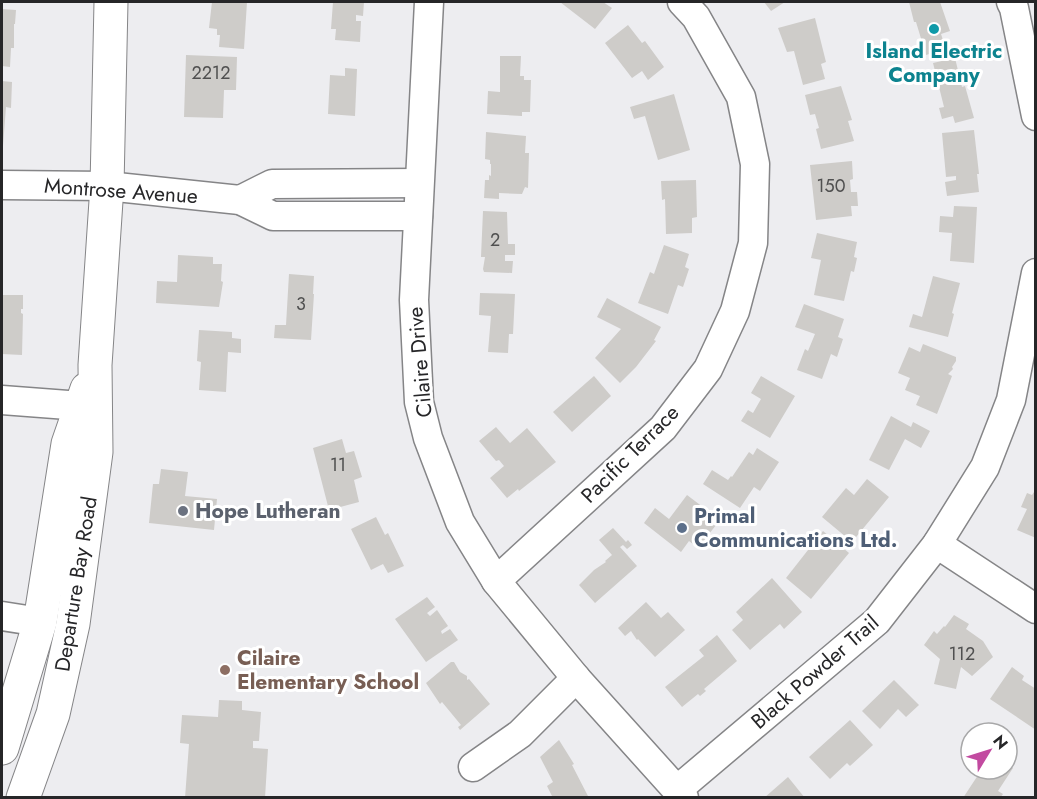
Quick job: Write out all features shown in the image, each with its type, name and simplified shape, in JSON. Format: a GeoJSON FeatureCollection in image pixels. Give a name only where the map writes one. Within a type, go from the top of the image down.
{"type":"FeatureCollection","features":[{"type":"Feature","properties":{"kind":"main road","name":"Departure Bay Road"},"geometry":{"type":"LineString","coordinates":[[23,798],[52,714],[73,624],[96,452],[95,364],[107,186],[111,2]]}},
{"type":"Feature","properties":{"kind":"main road","name":"Departure Bay Road"},"geometry":{"type":"LineString","coordinates":[[2,748],[40,622],[68,444],[95,364]]}},
{"type":"Feature","properties":{"kind":"street","name":"Cilaire Drive"},"geometry":{"type":"LineString","coordinates":[[429,2],[414,300],[420,402],[428,438],[460,522],[496,581],[576,678],[681,794]]}},
{"type":"Feature","properties":{"kind":"street","name":"Pacific Terrace"},"geometry":{"type":"LineString","coordinates":[[496,581],[663,428],[708,369],[735,311],[753,243],[756,165],[741,97],[696,17],[682,2]]}},
{"type":"Feature","properties":{"kind":"street"},"geometry":{"type":"LineString","coordinates":[[1011,2],[1035,116]]}},
{"type":"Feature","properties":{"kind":"street"},"geometry":{"type":"LineString","coordinates":[[240,200],[272,184],[419,183]]}},
{"type":"Feature","properties":{"kind":"street","name":"Montrose Avenue"},"geometry":{"type":"LineString","coordinates":[[2,185],[107,186],[240,200],[273,216],[418,216]]}},
{"type":"Feature","properties":{"kind":"street","name":"Black Powder Trail"},"geometry":{"type":"LineString","coordinates":[[681,794],[877,621],[936,544],[985,467],[1011,400],[1035,273]]}},
{"type":"Feature","properties":{"kind":"street"},"geometry":{"type":"LineString","coordinates":[[2,400],[81,406]]}},
{"type":"Feature","properties":{"kind":"street"},"geometry":{"type":"LineString","coordinates":[[936,544],[1035,609]]}},
{"type":"Feature","properties":{"kind":"street"},"geometry":{"type":"LineString","coordinates":[[2,616],[40,622]]}},
{"type":"Feature","properties":{"kind":"street"},"geometry":{"type":"LineString","coordinates":[[473,767],[520,734],[576,678]]}},
{"type":"Feature","properties":{"kind":"building"},"geometry":{"type":"Polygon","coordinates":[[[212,2],[247,2],[244,49],[219,47],[220,35],[217,35],[217,29],[209,28],[212,2]]]}},
{"type":"Feature","properties":{"kind":"building"},"geometry":{"type":"Polygon","coordinates":[[[333,2],[364,2],[363,16],[356,15],[356,21],[361,21],[360,42],[335,40],[336,29],[331,29],[333,2]]]}},
{"type":"Feature","properties":{"kind":"building"},"geometry":{"type":"Polygon","coordinates":[[[560,2],[603,2],[612,8],[595,29],[560,2]]]}},
{"type":"Feature","properties":{"kind":"building"},"geometry":{"type":"Polygon","coordinates":[[[764,2],[785,2],[771,11],[764,2]]]}},
{"type":"Feature","properties":{"kind":"building","name":"Island Electric Company"},"geometry":{"type":"Polygon","coordinates":[[[909,2],[940,2],[950,31],[941,34],[946,49],[926,55],[909,2]]]}},
{"type":"Feature","properties":{"kind":"building"},"geometry":{"type":"Polygon","coordinates":[[[2,9],[16,10],[14,48],[11,48],[10,67],[2,66],[2,9]]]}},
{"type":"Feature","properties":{"kind":"building"},"geometry":{"type":"Polygon","coordinates":[[[815,18],[826,62],[821,64],[825,79],[803,85],[794,51],[787,52],[778,28],[815,18]]]}},
{"type":"Feature","properties":{"kind":"building"},"geometry":{"type":"Polygon","coordinates":[[[628,25],[642,43],[645,41],[664,67],[648,80],[642,71],[632,78],[605,43],[628,25]]]}},
{"type":"Feature","properties":{"kind":"building"},"geometry":{"type":"Polygon","coordinates":[[[186,55],[237,57],[236,90],[224,90],[223,118],[184,117],[186,55]]]}},
{"type":"Feature","properties":{"kind":"building"},"geometry":{"type":"Polygon","coordinates":[[[500,56],[521,56],[520,76],[524,76],[524,80],[531,80],[530,112],[522,112],[522,116],[487,114],[488,91],[500,92],[500,56]]]}},
{"type":"Feature","properties":{"kind":"building"},"geometry":{"type":"Polygon","coordinates":[[[955,58],[962,87],[965,86],[974,118],[955,123],[953,116],[942,119],[939,108],[944,107],[933,63],[955,58]]]}},
{"type":"Feature","properties":{"kind":"building"},"geometry":{"type":"Polygon","coordinates":[[[345,68],[357,69],[355,116],[328,114],[330,75],[345,76],[345,68]]]}},
{"type":"Feature","properties":{"kind":"building"},"geometry":{"type":"Polygon","coordinates":[[[2,81],[12,82],[11,108],[6,107],[3,146],[2,146],[2,81]]]}},
{"type":"Feature","properties":{"kind":"building"},"geometry":{"type":"Polygon","coordinates":[[[841,86],[852,120],[848,121],[854,141],[821,149],[815,114],[810,115],[805,95],[841,86]]]}},
{"type":"Feature","properties":{"kind":"building"},"geometry":{"type":"Polygon","coordinates":[[[674,94],[690,150],[658,160],[645,116],[634,119],[630,107],[674,94]]]}},
{"type":"Feature","properties":{"kind":"building"},"geometry":{"type":"Polygon","coordinates":[[[974,130],[979,192],[947,196],[945,182],[956,180],[956,176],[946,177],[942,133],[974,130]]]}},
{"type":"Feature","properties":{"kind":"building"},"geometry":{"type":"Polygon","coordinates":[[[486,132],[526,136],[525,153],[529,153],[528,188],[525,187],[522,194],[499,193],[499,199],[484,198],[485,180],[489,180],[489,175],[491,176],[490,160],[485,159],[486,132]]]}},
{"type":"Feature","properties":{"kind":"building"},"geometry":{"type":"Polygon","coordinates":[[[852,161],[851,192],[857,192],[858,206],[851,206],[852,216],[816,220],[810,165],[852,161]]]}},
{"type":"Feature","properties":{"kind":"building"},"geometry":{"type":"Polygon","coordinates":[[[696,180],[697,217],[692,218],[692,233],[666,234],[665,199],[662,200],[661,181],[696,180]]]}},
{"type":"Feature","properties":{"kind":"building"},"geometry":{"type":"Polygon","coordinates":[[[954,206],[977,207],[974,263],[950,261],[952,233],[939,232],[940,216],[953,217],[954,206]]]}},
{"type":"Feature","properties":{"kind":"building"},"geometry":{"type":"Polygon","coordinates":[[[483,211],[507,212],[508,244],[515,244],[515,255],[505,255],[505,261],[513,261],[512,273],[484,272],[485,257],[481,257],[483,211]]]}},
{"type":"Feature","properties":{"kind":"building"},"geometry":{"type":"Polygon","coordinates":[[[817,233],[857,242],[854,272],[851,271],[844,301],[814,295],[821,260],[811,258],[817,233]]]}},
{"type":"Feature","properties":{"kind":"building"},"geometry":{"type":"Polygon","coordinates":[[[664,245],[689,254],[685,267],[689,269],[683,287],[678,285],[668,314],[638,303],[650,272],[654,274],[664,245]]]}},
{"type":"Feature","properties":{"kind":"building"},"geometry":{"type":"Polygon","coordinates":[[[178,255],[213,257],[213,264],[222,264],[221,281],[223,282],[219,307],[156,303],[157,281],[177,282],[178,255]]]}},
{"type":"Feature","properties":{"kind":"building"},"geometry":{"type":"Polygon","coordinates":[[[289,274],[314,276],[311,340],[274,338],[275,325],[286,325],[289,274]]]}},
{"type":"Feature","properties":{"kind":"building"},"geometry":{"type":"Polygon","coordinates":[[[933,276],[960,283],[948,337],[909,327],[913,314],[922,317],[933,276]]]}},
{"type":"Feature","properties":{"kind":"building"},"geometry":{"type":"Polygon","coordinates":[[[480,293],[515,294],[513,334],[509,334],[508,353],[488,352],[491,316],[479,315],[480,293]]]}},
{"type":"Feature","properties":{"kind":"building"},"geometry":{"type":"Polygon","coordinates":[[[2,295],[23,295],[22,355],[2,354],[2,295]]]}},
{"type":"Feature","properties":{"kind":"building"},"geometry":{"type":"Polygon","coordinates":[[[607,298],[661,327],[654,340],[656,341],[620,383],[595,358],[621,329],[597,317],[607,298]]]}},
{"type":"Feature","properties":{"kind":"building"},"geometry":{"type":"Polygon","coordinates":[[[804,304],[844,319],[838,337],[843,339],[837,357],[831,354],[822,379],[797,370],[805,349],[808,351],[815,334],[795,327],[804,304]]]}},
{"type":"Feature","properties":{"kind":"building"},"geometry":{"type":"Polygon","coordinates":[[[199,330],[232,332],[232,338],[241,339],[241,353],[228,352],[226,392],[199,390],[201,362],[197,361],[199,330]]]}},
{"type":"Feature","properties":{"kind":"building"},"geometry":{"type":"Polygon","coordinates":[[[923,344],[956,357],[953,369],[948,374],[952,376],[937,414],[916,405],[920,396],[905,390],[910,378],[898,373],[909,347],[920,352],[923,344]]]}},
{"type":"Feature","properties":{"kind":"building"},"geometry":{"type":"Polygon","coordinates":[[[594,376],[611,396],[572,432],[553,412],[594,376]]]}},
{"type":"Feature","properties":{"kind":"building"},"geometry":{"type":"Polygon","coordinates":[[[761,376],[795,396],[770,438],[741,421],[748,410],[753,413],[761,399],[751,393],[761,376]]]}},
{"type":"Feature","properties":{"kind":"building"},"geometry":{"type":"Polygon","coordinates":[[[891,416],[911,427],[913,422],[930,431],[921,448],[905,439],[889,470],[869,460],[891,416]]]}},
{"type":"Feature","properties":{"kind":"building"},"geometry":{"type":"Polygon","coordinates":[[[496,427],[510,443],[527,428],[556,462],[507,498],[490,478],[504,466],[499,460],[496,461],[479,441],[496,427]]]}},
{"type":"Feature","properties":{"kind":"building"},"geometry":{"type":"Polygon","coordinates":[[[342,439],[346,453],[354,451],[362,477],[354,480],[359,502],[329,510],[313,448],[342,439]]]}},
{"type":"Feature","properties":{"kind":"building"},"geometry":{"type":"Polygon","coordinates":[[[757,448],[779,462],[760,491],[754,487],[740,508],[703,484],[712,470],[728,480],[749,452],[753,455],[757,448]]]}},
{"type":"Feature","properties":{"kind":"building","name":"Hope Lutheran"},"geometry":{"type":"Polygon","coordinates":[[[161,469],[188,472],[185,496],[217,499],[214,530],[149,523],[153,484],[159,484],[161,469]]]}},
{"type":"Feature","properties":{"kind":"building"},"geometry":{"type":"Polygon","coordinates":[[[867,479],[889,497],[852,542],[822,517],[846,488],[854,495],[867,479]]]}},
{"type":"Feature","properties":{"kind":"building"},"geometry":{"type":"Polygon","coordinates":[[[1036,489],[1036,538],[1017,530],[1027,509],[1021,507],[1027,493],[1032,495],[1036,489]]]}},
{"type":"Feature","properties":{"kind":"building","name":"Primal Communications Ltd."},"geometry":{"type":"Polygon","coordinates":[[[687,495],[720,520],[698,548],[689,541],[681,552],[644,523],[655,508],[669,519],[687,495]]]}},
{"type":"Feature","properties":{"kind":"building"},"geometry":{"type":"Polygon","coordinates":[[[376,517],[385,535],[388,533],[404,566],[388,573],[383,564],[371,570],[351,529],[376,517]]]}},
{"type":"Feature","properties":{"kind":"building"},"geometry":{"type":"Polygon","coordinates":[[[613,528],[632,545],[627,549],[623,545],[620,547],[637,566],[595,603],[579,585],[612,555],[599,540],[613,528]]]}},
{"type":"Feature","properties":{"kind":"building"},"geometry":{"type":"Polygon","coordinates":[[[823,531],[849,553],[811,599],[786,578],[823,531]]]}},
{"type":"Feature","properties":{"kind":"building"},"geometry":{"type":"Polygon","coordinates":[[[772,578],[802,612],[784,629],[780,624],[750,650],[732,630],[743,620],[736,612],[772,578]]]}},
{"type":"Feature","properties":{"kind":"building"},"geometry":{"type":"Polygon","coordinates":[[[427,597],[435,607],[427,613],[430,616],[437,610],[448,626],[441,631],[442,634],[450,629],[458,640],[426,662],[395,619],[427,597]]]}},
{"type":"Feature","properties":{"kind":"building"},"geometry":{"type":"Polygon","coordinates":[[[646,602],[661,618],[668,612],[685,630],[655,657],[631,631],[625,636],[618,628],[646,602]]]}},
{"type":"Feature","properties":{"kind":"building"},"geometry":{"type":"Polygon","coordinates":[[[954,615],[969,624],[966,629],[983,641],[993,657],[972,676],[961,667],[956,689],[934,684],[940,659],[924,645],[934,631],[937,634],[954,615]]]}},
{"type":"Feature","properties":{"kind":"building"},"geometry":{"type":"Polygon","coordinates":[[[717,635],[737,661],[704,689],[706,691],[700,696],[698,694],[682,707],[665,687],[704,656],[699,650],[717,635]]]}},
{"type":"Feature","properties":{"kind":"building"},"geometry":{"type":"Polygon","coordinates":[[[451,662],[454,662],[460,672],[467,676],[467,680],[469,679],[490,704],[460,730],[458,727],[461,725],[442,702],[440,704],[426,683],[451,662]]]}},
{"type":"Feature","properties":{"kind":"building"},"geometry":{"type":"Polygon","coordinates":[[[1012,667],[1024,676],[1022,680],[1036,689],[1036,730],[990,699],[1012,667]]]}},
{"type":"Feature","properties":{"kind":"building"},"geometry":{"type":"Polygon","coordinates":[[[894,680],[919,705],[906,717],[898,709],[880,729],[862,711],[894,680]]]}},
{"type":"Feature","properties":{"kind":"building"},"geometry":{"type":"Polygon","coordinates":[[[219,700],[242,701],[242,710],[261,712],[259,741],[253,741],[253,748],[268,749],[265,798],[185,798],[189,744],[180,743],[182,715],[218,717],[219,700]]]}},
{"type":"Feature","properties":{"kind":"building"},"geometry":{"type":"Polygon","coordinates":[[[850,720],[873,745],[850,766],[847,763],[830,779],[809,757],[850,720]]]}},
{"type":"Feature","properties":{"kind":"building"},"geometry":{"type":"Polygon","coordinates":[[[559,740],[574,764],[572,765],[589,798],[553,798],[547,786],[553,782],[540,757],[559,740]]]}},
{"type":"Feature","properties":{"kind":"building"},"geometry":{"type":"Polygon","coordinates":[[[788,777],[805,798],[764,798],[788,777]]]}},
{"type":"Feature","properties":{"kind":"building"},"geometry":{"type":"Polygon","coordinates":[[[974,781],[1005,781],[998,791],[1003,794],[1000,798],[963,798],[974,781]]]}},
{"type":"Feature","properties":{"kind":"place","name":"Island Electric Company"},"geometry":{"type":"Point","coordinates":[934,29]}},
{"type":"Feature","properties":{"kind":"place","name":"Hope Lutheran"},"geometry":{"type":"Point","coordinates":[183,511]}},
{"type":"Feature","properties":{"kind":"place","name":"Primal Communications Ltd."},"geometry":{"type":"Point","coordinates":[682,528]}},
{"type":"Feature","properties":{"kind":"place","name":"Cilaire Elementary School"},"geometry":{"type":"Point","coordinates":[225,670]}}]}
